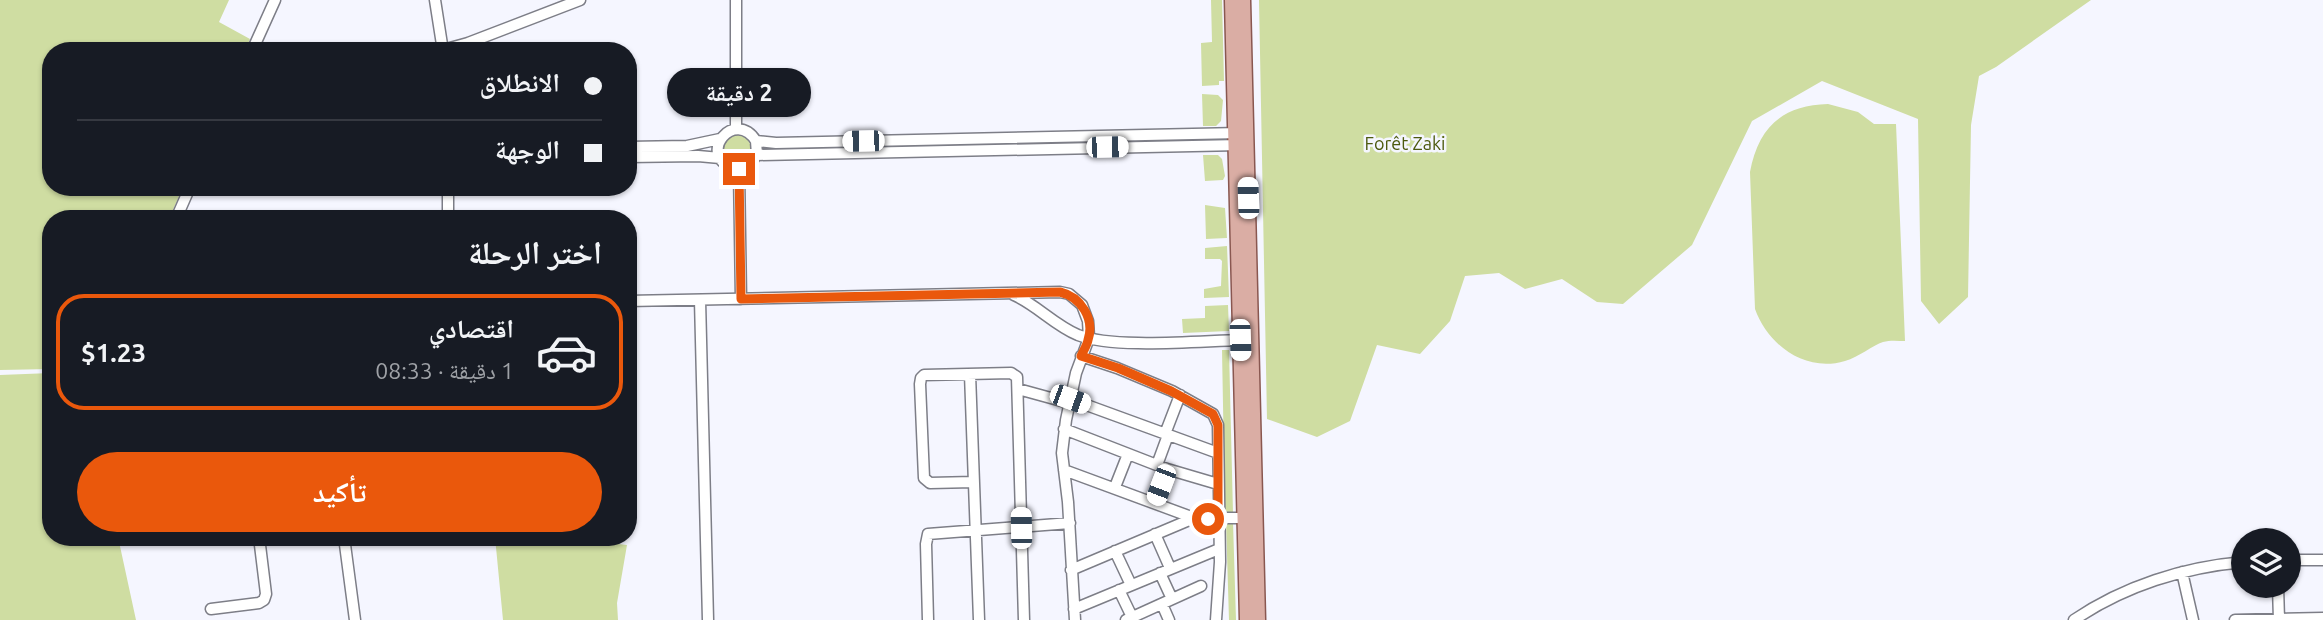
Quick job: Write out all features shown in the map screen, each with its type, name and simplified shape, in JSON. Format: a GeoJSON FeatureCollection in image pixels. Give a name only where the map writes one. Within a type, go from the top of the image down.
{"type":"FeatureCollection","features":[{"type":"Feature","properties":{"kind":"main road"},"geometry":{"type":"LineString","coordinates":[[1232,0],[1241,139],[1258,620]]}},
{"type":"Feature","properties":{"kind":"main road"},"geometry":{"type":"LineString","coordinates":[[1243,0],[1240,340],[1247,620]]}},
{"type":"Feature","properties":{"kind":"street"},"geometry":{"type":"LineString","coordinates":[[256,42],[275,0]]}},
{"type":"Feature","properties":{"kind":"street"},"geometry":{"type":"LineString","coordinates":[[435,0],[441,42]]}},
{"type":"Feature","properties":{"kind":"street"},"geometry":{"type":"LineString","coordinates":[[471,42],[580,0]]}},
{"type":"Feature","properties":{"kind":"street"},"geometry":{"type":"LineString","coordinates":[[736,0],[736,129]]}},
{"type":"Feature","properties":{"kind":"street"},"geometry":{"type":"LineString","coordinates":[[736,129],[748,132],[756,141],[757,155],[750,165],[739,169],[728,166],[720,158],[718,145],[725,134],[736,129]]}},
{"type":"Feature","properties":{"kind":"street"},"geometry":{"type":"LineString","coordinates":[[637,147],[687,146],[720,139]]}},
{"type":"Feature","properties":{"kind":"street"},"geometry":{"type":"LineString","coordinates":[[756,141],[1241,139]]}},
{"type":"Feature","properties":{"kind":"street"},"geometry":{"type":"LineString","coordinates":[[757,155],[1241,139]]}},
{"type":"Feature","properties":{"kind":"street"},"geometry":{"type":"LineString","coordinates":[[637,157],[687,155],[720,158]]}},
{"type":"Feature","properties":{"kind":"street"},"geometry":{"type":"LineString","coordinates":[[739,169],[741,299]]}},
{"type":"Feature","properties":{"kind":"street"},"geometry":{"type":"LineString","coordinates":[[637,301],[1060,292],[1069,294],[1082,304],[1086,312],[1089,338],[1081,356],[1070,401],[1062,453],[1070,523],[1075,615],[1119,590],[1219,548]]}},
{"type":"Feature","properties":{"kind":"street"},"geometry":{"type":"LineString","coordinates":[[1008,293],[1027,302],[1060,326],[1089,338],[1131,342],[1240,340]]}},
{"type":"Feature","properties":{"kind":"street"},"geometry":{"type":"LineString","coordinates":[[700,300],[708,620]]}},
{"type":"Feature","properties":{"kind":"street"},"geometry":{"type":"LineString","coordinates":[[1081,356],[1127,372],[1181,396],[1215,417],[1218,425],[1219,548],[1216,620]]}},
{"type":"Feature","properties":{"kind":"street"},"geometry":{"type":"LineString","coordinates":[[974,482],[927,482],[923,472],[921,377],[1013,373],[1017,377],[1024,620]]}},
{"type":"Feature","properties":{"kind":"street"},"geometry":{"type":"LineString","coordinates":[[970,374],[979,620]]}},
{"type":"Feature","properties":{"kind":"street"},"geometry":{"type":"LineString","coordinates":[[1018,389],[1070,401],[1218,453]]}},
{"type":"Feature","properties":{"kind":"street"},"geometry":{"type":"LineString","coordinates":[[1154,502],[1166,435],[1181,396]]}},
{"type":"Feature","properties":{"kind":"street"},"geometry":{"type":"LineString","coordinates":[[1064,429],[1162,467],[1218,484]]}},
{"type":"Feature","properties":{"kind":"street"},"geometry":{"type":"LineString","coordinates":[[1115,487],[1128,453]]}},
{"type":"Feature","properties":{"kind":"street"},"geometry":{"type":"LineString","coordinates":[[1064,470],[1197,519]]}},
{"type":"Feature","properties":{"kind":"street"},"geometry":{"type":"LineString","coordinates":[[1071,570],[1197,519],[1244,518]]}},
{"type":"Feature","properties":{"kind":"street"},"geometry":{"type":"LineString","coordinates":[[928,620],[927,535],[935,532],[1070,523]]}},
{"type":"Feature","properties":{"kind":"street"},"geometry":{"type":"LineString","coordinates":[[1155,534],[1165,571],[1169,620]]}},
{"type":"Feature","properties":{"kind":"street"},"geometry":{"type":"LineString","coordinates":[[211,609],[259,603],[266,597],[260,546]]}},
{"type":"Feature","properties":{"kind":"street"},"geometry":{"type":"LineString","coordinates":[[345,546],[355,620]]}},
{"type":"Feature","properties":{"kind":"street"},"geometry":{"type":"LineString","coordinates":[[1115,551],[1130,585]]}},
{"type":"Feature","properties":{"kind":"street"},"geometry":{"type":"LineString","coordinates":[[2301,560],[2323,560]]}},
{"type":"Feature","properties":{"kind":"street"},"geometry":{"type":"LineString","coordinates":[[2074,620],[2122,593],[2182,572],[2231,563]]}},
{"type":"Feature","properties":{"kind":"street"},"geometry":{"type":"LineString","coordinates":[[2182,572],[2193,620]]}},
{"type":"Feature","properties":{"kind":"street"},"geometry":{"type":"LineString","coordinates":[[1119,590],[1129,618],[1201,586]]}},
{"type":"Feature","properties":{"kind":"street"},"geometry":{"type":"LineString","coordinates":[[2278,598],[2279,619]]}},
{"type":"Feature","properties":{"kind":"street"},"geometry":{"type":"LineString","coordinates":[[2235,620],[2323,618]]}},
{"type":"Feature","properties":{"kind":"green space"},"geometry":{"type":"Polygon","coordinates":[[[0,0],[229,0],[219,22],[250,39],[249,42],[42,42],[42,196],[179,196],[173,210],[42,210],[42,369],[0,370],[0,0]]]}},
{"type":"Feature","properties":{"kind":"green space"},"geometry":{"type":"Polygon","coordinates":[[[1211,0],[1222,0],[1224,81],[1219,81],[1219,85],[1202,86],[1201,43],[1212,42],[1211,0]]]}},
{"type":"Feature","properties":{"kind":"green space","name":"Forêt Zaki"},"geometry":{"type":"Polygon","coordinates":[[[1259,0],[2091,0],[1979,76],[1971,125],[1968,297],[1939,324],[1921,301],[1918,119],[1822,81],[1752,121],[1692,245],[1623,304],[1597,302],[1562,279],[1525,289],[1499,273],[1465,276],[1450,321],[1420,354],[1377,345],[1350,421],[1317,437],[1267,419],[1259,0]]]}},
{"type":"Feature","properties":{"kind":"green space"},"geometry":{"type":"Polygon","coordinates":[[[1202,94],[1218,95],[1223,100],[1221,121],[1216,126],[1203,126],[1202,94]]]}},
{"type":"Feature","properties":{"kind":"green space"},"geometry":{"type":"Polygon","coordinates":[[[1828,104],[1858,112],[1874,124],[1896,124],[1905,341],[1883,342],[1850,359],[1830,364],[1816,363],[1790,353],[1769,334],[1755,309],[1750,172],[1759,143],[1775,122],[1798,109],[1828,104]]]}},
{"type":"Feature","properties":{"kind":"green space"},"geometry":{"type":"Polygon","coordinates":[[[737,135],[747,139],[751,149],[747,159],[737,163],[727,159],[723,149],[727,139],[737,135]]]}},
{"type":"Feature","properties":{"kind":"green space"},"geometry":{"type":"Polygon","coordinates":[[[1203,155],[1218,155],[1222,159],[1225,176],[1223,180],[1205,181],[1203,155]]]}},
{"type":"Feature","properties":{"kind":"green space"},"geometry":{"type":"Polygon","coordinates":[[[1205,205],[1225,208],[1227,238],[1206,239],[1205,205]]]}},
{"type":"Feature","properties":{"kind":"green space"},"geometry":{"type":"Polygon","coordinates":[[[1227,246],[1229,297],[1204,298],[1204,289],[1221,286],[1222,261],[1205,259],[1205,248],[1227,246]]]}},
{"type":"Feature","properties":{"kind":"green space"},"geometry":{"type":"Polygon","coordinates":[[[1228,305],[1229,331],[1183,333],[1182,319],[1205,318],[1205,306],[1228,305]]]}},
{"type":"Feature","properties":{"kind":"green space"},"geometry":{"type":"Polygon","coordinates":[[[1222,350],[1229,350],[1233,513],[1225,514],[1222,350]]]}},
{"type":"Feature","properties":{"kind":"green space"},"geometry":{"type":"Polygon","coordinates":[[[42,373],[42,546],[120,546],[136,620],[0,620],[0,375],[42,373]]]}},
{"type":"Feature","properties":{"kind":"green space"},"geometry":{"type":"Polygon","coordinates":[[[1226,522],[1233,522],[1236,620],[1229,620],[1226,522]]]}},
{"type":"Feature","properties":{"kind":"green space"},"geometry":{"type":"Polygon","coordinates":[[[496,546],[627,546],[617,603],[618,620],[503,620],[496,546]]]}},
{"type":"Feature","properties":{"kind":"route"},"geometry":{"type":"LineString","coordinates":[[739,169],[741,299],[1060,292],[1069,294],[1082,304],[1088,321],[1089,338],[1081,356],[1118,368],[1171,391],[1213,414],[1217,420],[1218,519],[1208,519]]}}]}
